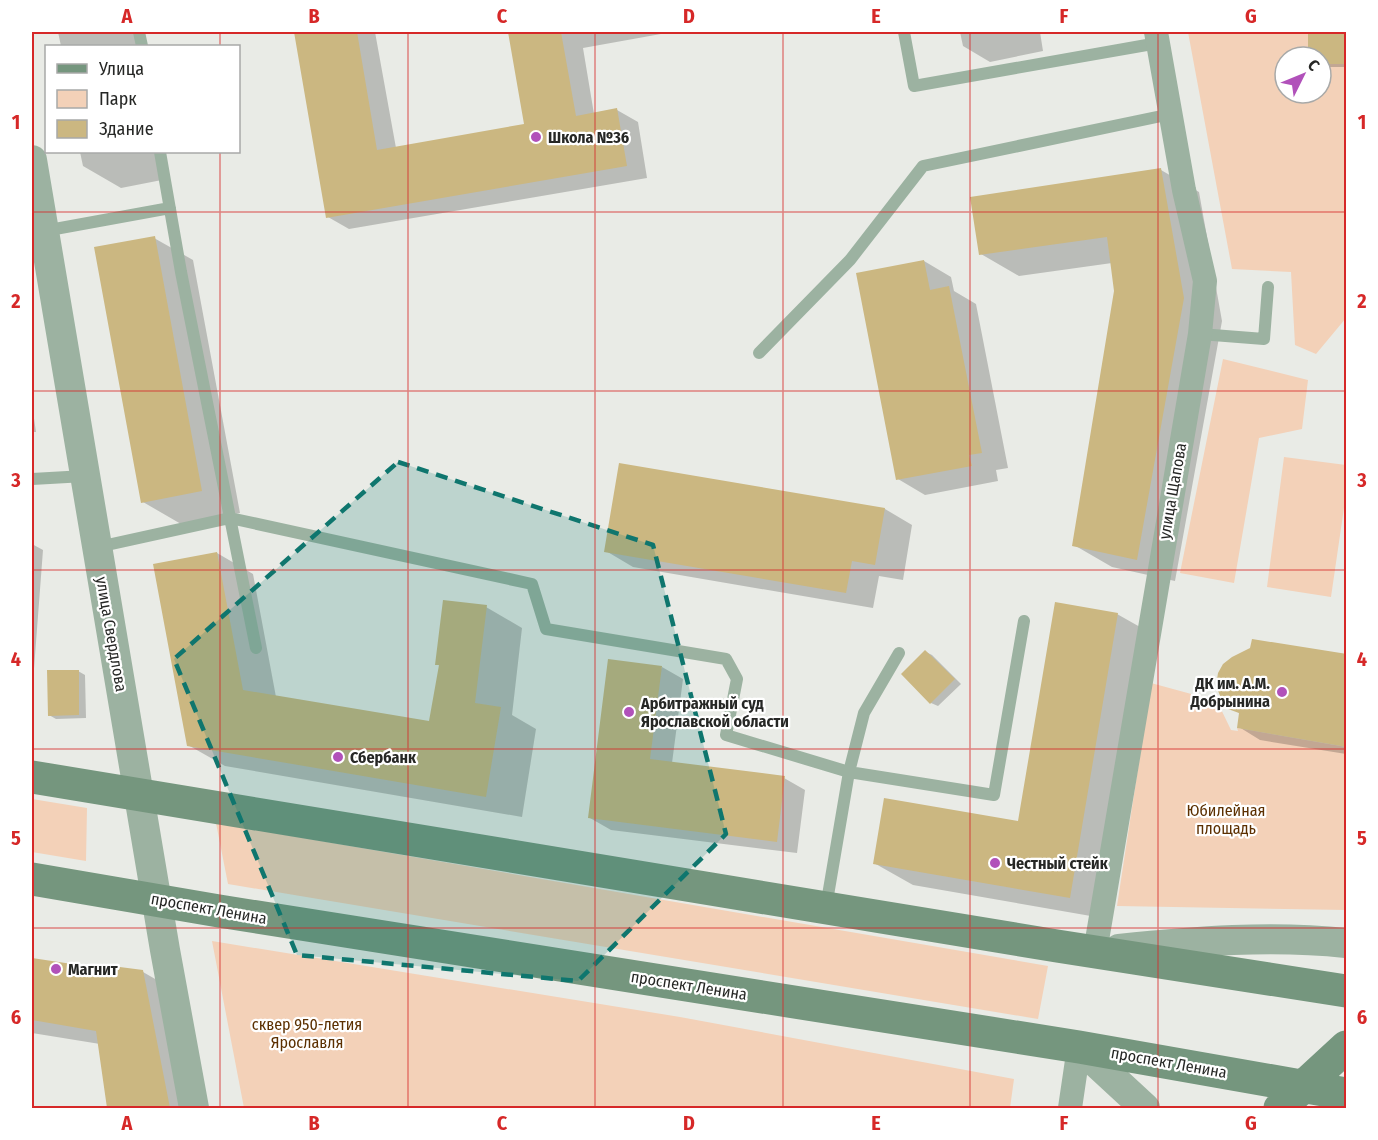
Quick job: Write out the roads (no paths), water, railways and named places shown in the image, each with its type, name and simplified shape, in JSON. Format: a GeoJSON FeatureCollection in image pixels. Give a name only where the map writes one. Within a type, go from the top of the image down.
{"type":"FeatureCollection","features":[{"type":"Feature","properties":{"kind":"main road"},"geometry":{"type":"LineString","coordinates":[[32,777],[1095,952],[1347,991]]}},
{"type":"Feature","properties":{"kind":"main road","name":"проспект Ленина"},"geometry":{"type":"LineString","coordinates":[[32,879],[219,911],[1079,1047],[1347,1094]]}},
{"type":"Feature","properties":{"kind":"main road"},"geometry":{"type":"LineString","coordinates":[[1280,1108],[1347,1047]]}},
{"type":"Feature","properties":{"kind":"street","name":"улица Щапова"},"geometry":{"type":"LineString","coordinates":[[1095,952],[1200,334],[1205,281],[1184,189],[1157,37]]}},
{"type":"Feature","properties":{"kind":"street","name":"улица Свердлова"},"geometry":{"type":"LineString","coordinates":[[32,160],[38,214],[194,1108]]}},
{"type":"Feature","properties":{"kind":"street"},"geometry":{"type":"LineString","coordinates":[[1095,952],[1188,942],[1317,940],[1347,944]]}},
{"type":"Feature","properties":{"kind":"street"},"geometry":{"type":"LineString","coordinates":[[1070,1108],[1079,1047]]}},
{"type":"Feature","properties":{"kind":"street"},"geometry":{"type":"LineString","coordinates":[[1079,1047],[1145,1108]]}},
{"type":"Feature","properties":{"kind":"lane"},"geometry":{"type":"LineString","coordinates":[[904,32],[914,86],[1157,37]]}},
{"type":"Feature","properties":{"kind":"lane"},"geometry":{"type":"LineString","coordinates":[[759,353],[850,260],[923,166],[1171,114]]}},
{"type":"Feature","properties":{"kind":"lane"},"geometry":{"type":"LineString","coordinates":[[160,153],[256,648]]}},
{"type":"Feature","properties":{"kind":"lane"},"geometry":{"type":"LineString","coordinates":[[38,214],[170,208]]}},
{"type":"Feature","properties":{"kind":"lane"},"geometry":{"type":"LineString","coordinates":[[1200,334],[1264,339],[1268,287]]}},
{"type":"Feature","properties":{"kind":"lane"},"geometry":{"type":"LineString","coordinates":[[32,478],[85,476]]}},
{"type":"Feature","properties":{"kind":"lane"},"geometry":{"type":"LineString","coordinates":[[97,547],[230,518],[532,584],[546,629],[726,659],[737,679],[726,735],[849,772],[994,795],[1024,621]]}},
{"type":"Feature","properties":{"kind":"lane"},"geometry":{"type":"LineString","coordinates":[[826,908],[849,772],[864,713],[899,653]]}},
{"type":"Feature","properties":{"kind":"place","name":"Школа №36"},"geometry":{"type":"Point","coordinates":[536,137]}},
{"type":"Feature","properties":{"kind":"place","name":"ДК им. А.М. Добрынина"},"geometry":{"type":"Point","coordinates":[1282,692]}},
{"type":"Feature","properties":{"kind":"place","name":"Арбитражный суд Ярославской области"},"geometry":{"type":"Point","coordinates":[629,712]}},
{"type":"Feature","properties":{"kind":"place","name":"Сбербанк"},"geometry":{"type":"Point","coordinates":[338,757]}},
{"type":"Feature","properties":{"kind":"place","name":"Честный стейк"},"geometry":{"type":"Point","coordinates":[995,863]}},
{"type":"Feature","properties":{"kind":"place","name":"Магнит"},"geometry":{"type":"Point","coordinates":[56,969]}},
{"type":"Feature","properties":{"kind":"park label","name":"Юбилейная площадь"},"geometry":{"type":"Point","coordinates":[1226,819]}},
{"type":"Feature","properties":{"kind":"park label","name":"сквер 950-летия Ярославля"},"geometry":{"type":"Point","coordinates":[307,1033]}}]}
